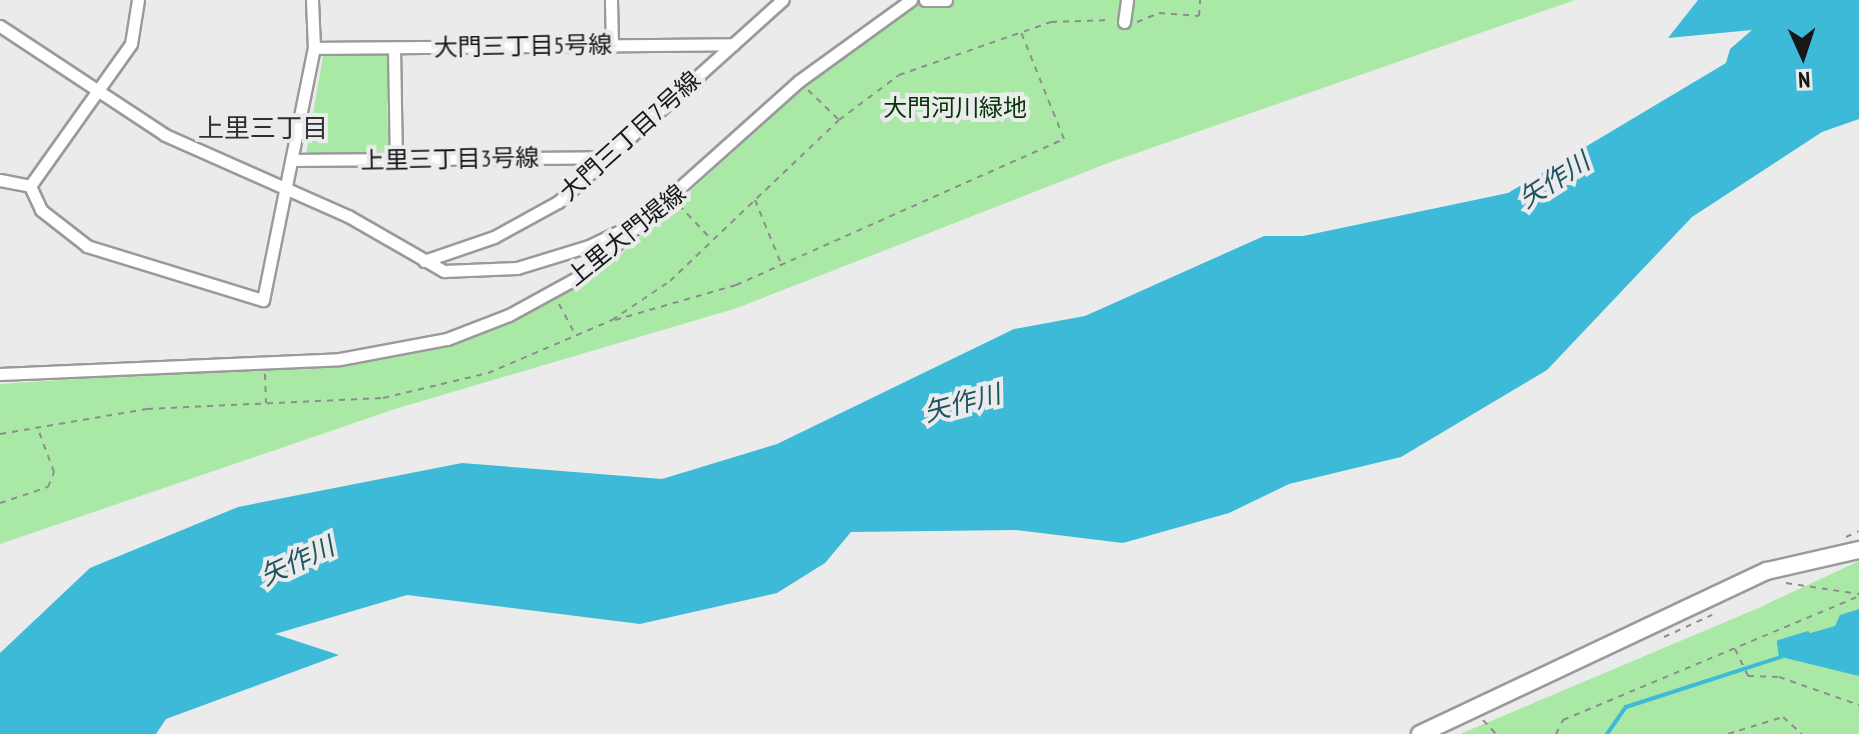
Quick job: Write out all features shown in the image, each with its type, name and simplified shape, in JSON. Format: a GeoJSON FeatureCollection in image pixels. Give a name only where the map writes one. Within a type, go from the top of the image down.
{"type":"FeatureCollection","features":[{"type":"Feature","properties":{"kind":"street"},"geometry":{"type":"LineString","coordinates":[[30,186],[138,31],[138,0]]}},
{"type":"Feature","properties":{"kind":"street"},"geometry":{"type":"LineString","coordinates":[[30,186],[41,210],[87,246],[181,269],[254,301],[263,300],[314,48],[312,0]]}},
{"type":"Feature","properties":{"kind":"street"},"geometry":{"type":"LineString","coordinates":[[611,0],[612,46]]}},
{"type":"Feature","properties":{"kind":"street","name":"大門三丁目7号線"},"geometry":{"type":"LineString","coordinates":[[424,261],[494,237],[558,202],[782,0]]}},
{"type":"Feature","properties":{"kind":"street","name":"上里大門堤線"},"geometry":{"type":"LineString","coordinates":[[0,374],[389,353],[447,339],[553,293],[673,198],[799,81],[911,0]]}},
{"type":"Feature","properties":{"kind":"street"},"geometry":{"type":"LineString","coordinates":[[925,0],[946,0]]}},
{"type":"Feature","properties":{"kind":"street"},"geometry":{"type":"LineString","coordinates":[[1124,22],[1127,0]]}},
{"type":"Feature","properties":{"kind":"street"},"geometry":{"type":"LineString","coordinates":[[0,26],[96,94],[165,135],[285,188],[444,271],[517,268],[649,217]]}},
{"type":"Feature","properties":{"kind":"street","name":"大門三丁目5号線"},"geometry":{"type":"LineString","coordinates":[[314,48],[733,44]]}},
{"type":"Feature","properties":{"kind":"street"},"geometry":{"type":"LineString","coordinates":[[394,48],[396,159]]}},
{"type":"Feature","properties":{"kind":"street","name":"上里三丁目3号線"},"geometry":{"type":"LineString","coordinates":[[293,160],[607,157]]}},
{"type":"Feature","properties":{"kind":"street"},"geometry":{"type":"LineString","coordinates":[[0,180],[30,186]]}},
{"type":"Feature","properties":{"kind":"street"},"geometry":{"type":"LineString","coordinates":[[1420,734],[1767,571],[1859,550]]}},
{"type":"Feature","properties":{"kind":"path"},"geometry":{"type":"LineString","coordinates":[[1199,16],[1200,0]]}},
{"type":"Feature","properties":{"kind":"path"},"geometry":{"type":"LineString","coordinates":[[612,320],[688,303],[1064,139],[1021,31]]}},
{"type":"Feature","properties":{"kind":"path"},"geometry":{"type":"LineString","coordinates":[[799,81],[839,120]]}},
{"type":"Feature","properties":{"kind":"path"},"geometry":{"type":"LineString","coordinates":[[673,198],[711,239]]}},
{"type":"Feature","properties":{"kind":"path"},"geometry":{"type":"LineString","coordinates":[[755,199],[781,263]]}},
{"type":"Feature","properties":{"kind":"path"},"geometry":{"type":"LineString","coordinates":[[553,293],[575,335]]}},
{"type":"Feature","properties":{"kind":"path"},"geometry":{"type":"LineString","coordinates":[[265,361],[266,404]]}},
{"type":"Feature","properties":{"kind":"path"},"geometry":{"type":"LineString","coordinates":[[0,503],[48,487],[54,472],[38,428]]}},
{"type":"Feature","properties":{"kind":"path"},"geometry":{"type":"LineString","coordinates":[[1776,583],[1859,595]]}},
{"type":"Feature","properties":{"kind":"path"},"geometry":{"type":"LineString","coordinates":[[1556,734],[1563,720],[1859,595]]}},
{"type":"Feature","properties":{"kind":"path"},"geometry":{"type":"LineString","coordinates":[[1654,639],[1683,634],[1722,608]]}},
{"type":"Feature","properties":{"kind":"path"},"geometry":{"type":"LineString","coordinates":[[1735,649],[1748,676],[1779,677],[1859,705]]}},
{"type":"Feature","properties":{"kind":"path"},"geometry":{"type":"LineString","coordinates":[[1728,734],[1783,717],[1802,734]]}},
{"type":"Feature","properties":{"kind":"path"},"geometry":{"type":"LineString","coordinates":[[1484,722],[1496,734]]}},
{"type":"Feature","properties":{"kind":"green space","name":"大門河川緑地"},"geometry":{"type":"Polygon","coordinates":[[[928,0],[1575,0],[1111,162],[737,308],[395,409],[0,544],[0,384],[391,358],[518,318],[621,254],[847,49],[928,0]]]}},
{"type":"Feature","properties":{"kind":"green space"},"geometry":{"type":"Polygon","coordinates":[[[387,53],[388,153],[306,154],[323,56],[387,53]]]}},
{"type":"Feature","properties":{"kind":"green space"},"geometry":{"type":"Polygon","coordinates":[[[1859,561],[1859,734],[1460,734],[1756,609],[1859,561]]]}},
{"type":"Feature","properties":{"kind":"water","name":"矢作川"},"geometry":{"type":"Polygon","coordinates":[[[1698,0],[1859,0],[1859,119],[1822,132],[1692,217],[1547,370],[1401,457],[1289,484],[1229,513],[1123,543],[1016,530],[851,532],[825,563],[777,593],[640,624],[407,595],[275,634],[339,655],[166,719],[156,734],[0,734],[0,653],[90,568],[238,507],[462,463],[662,479],[777,444],[1014,329],[1085,316],[1264,236],[1303,236],[1508,193],[1726,63],[1730,49],[1752,30],[1668,38],[1698,0]]]}},
{"type":"Feature","properties":{"kind":"water"},"geometry":{"type":"Polygon","coordinates":[[[1859,609],[1859,676],[1781,657],[1779,642],[1835,626],[1840,615],[1859,609]]]}},
{"type":"Feature","properties":{"kind":"waterway"},"geometry":{"type":"LineString","coordinates":[[1607,734],[1626,707],[1781,657],[1779,642],[1808,633]]}},
{"type":"Feature","properties":{"kind":"district","name":"上里三丁目"},"geometry":{"type":"Point","coordinates":[263,128]}}]}
